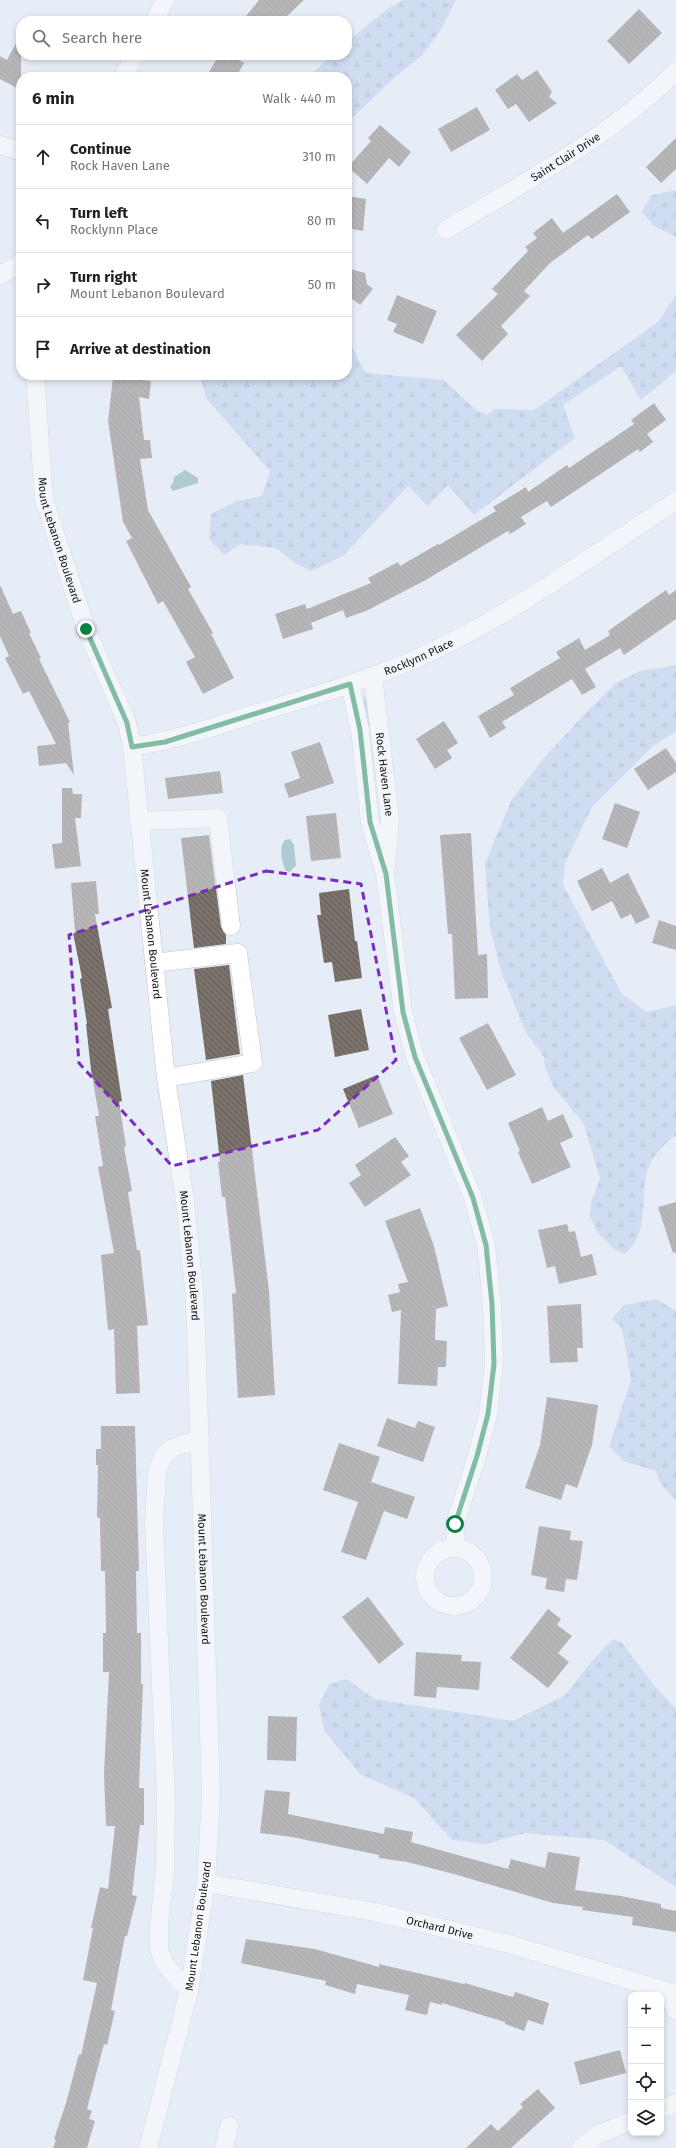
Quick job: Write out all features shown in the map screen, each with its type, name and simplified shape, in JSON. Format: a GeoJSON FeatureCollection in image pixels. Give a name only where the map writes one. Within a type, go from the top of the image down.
{"type":"FeatureCollection","features":[{"type":"Feature","properties":{"kind":"street"},"geometry":{"type":"LineString","coordinates":[[157,16],[165,0]]}},
{"type":"Feature","properties":{"kind":"street"},"geometry":{"type":"LineString","coordinates":[[126,72],[132,60]]}},
{"type":"Feature","properties":{"kind":"street","name":"Saint Clair Drive"},"geometry":{"type":"LineString","coordinates":[[446,230],[577,149],[612,125],[645,100],[676,71]]}},
{"type":"Feature","properties":{"kind":"street"},"geometry":{"type":"LineString","coordinates":[[0,145],[16,150]]}},
{"type":"Feature","properties":{"kind":"street"},"geometry":{"type":"LineString","coordinates":[[0,275],[16,266]]}},
{"type":"Feature","properties":{"kind":"street","name":"Mount Lebanon Boulevard"},"geometry":{"type":"LineString","coordinates":[[36,380],[44,499],[86,629],[127,723],[132,747],[166,1078],[185,1201],[195,1300],[211,1795],[206,1883],[189,1991],[148,2148]]}},
{"type":"Feature","properties":{"kind":"street","name":"Rocklynn Place"},"geometry":{"type":"LineString","coordinates":[[132,747],[165,742],[350,684],[410,662],[503,613],[676,501]]}},
{"type":"Feature","properties":{"kind":"street","name":"Rock Haven Lane"},"geometry":{"type":"LineString","coordinates":[[373,676],[390,819],[386,874]]}},
{"type":"Feature","properties":{"kind":"street","name":"Rock Haven Lane"},"geometry":{"type":"LineString","coordinates":[[350,684],[360,730],[370,822],[386,874],[403,1012],[415,1057],[473,1198],[486,1245],[492,1304],[494,1364],[488,1414],[477,1456],[455,1524],[456,1548]]}},
{"type":"Feature","properties":{"kind":"street"},"geometry":{"type":"LineString","coordinates":[[366,782],[386,780]]}},
{"type":"Feature","properties":{"kind":"street"},"geometry":{"type":"LineString","coordinates":[[139,821],[218,818],[231,926]]}},
{"type":"Feature","properties":{"kind":"street"},"geometry":{"type":"LineString","coordinates":[[154,963],[238,953],[253,1063],[166,1078]]}},
{"type":"Feature","properties":{"kind":"street"},"geometry":{"type":"LineString","coordinates":[[189,1991],[164,1962],[159,1949],[159,1924],[165,1870],[166,1801],[154,1523],[157,1472],[163,1456],[174,1447],[200,1439]]}},
{"type":"Feature","properties":{"kind":"street","name":"Orchard Drive"},"geometry":{"type":"LineString","coordinates":[[206,1883],[375,1912],[509,1944],[672,1993],[676,2011]]}},
{"type":"Feature","properties":{"kind":"street"},"geometry":{"type":"LineString","coordinates":[[664,2108],[676,2103]]}},
{"type":"Feature","properties":{"kind":"street"},"geometry":{"type":"LineString","coordinates":[[581,2148],[597,2135],[628,2122]]}},
{"type":"Feature","properties":{"kind":"street"},"geometry":{"type":"LineString","coordinates":[[224,2148],[229,2126]]}},
{"type":"Feature","properties":{"kind":"highlighted area"},"geometry":{"type":"Polygon","coordinates":[[[266,871],[361,884],[396,1060],[318,1130],[172,1166],[79,1063],[69,935],[266,871]]]}},
{"type":"Feature","properties":{"kind":"green space"},"geometry":{"type":"Polygon","coordinates":[[[403,0],[456,0],[438,34],[422,55],[393,79],[352,118],[352,72],[314,72],[326,60],[352,60],[352,38],[386,10],[403,0]]]}},
{"type":"Feature","properties":{"kind":"green space"},"geometry":{"type":"Polygon","coordinates":[[[676,190],[676,237],[654,226],[642,212],[652,195],[676,190]]]}},
{"type":"Feature","properties":{"kind":"green space"},"geometry":{"type":"Polygon","coordinates":[[[676,295],[676,371],[641,400],[621,366],[563,405],[575,438],[474,515],[448,485],[428,506],[408,486],[343,556],[311,571],[295,563],[276,548],[240,544],[224,555],[209,539],[211,514],[237,501],[262,496],[270,471],[206,398],[201,380],[352,380],[352,347],[366,373],[444,380],[476,410],[487,415],[495,409],[534,410],[658,322],[676,295]]]}},
{"type":"Feature","properties":{"kind":"green space"},"geometry":{"type":"Polygon","coordinates":[[[676,665],[676,731],[652,747],[592,807],[565,863],[563,885],[622,994],[647,1012],[676,1005],[676,1135],[662,1147],[651,1162],[647,1172],[642,1220],[639,1232],[634,1244],[625,1254],[615,1250],[597,1232],[590,1216],[591,1202],[600,1179],[584,1124],[553,1086],[545,1067],[544,1057],[525,1031],[502,974],[490,929],[485,863],[512,799],[545,757],[579,720],[616,683],[640,671],[676,665]]]}},
{"type":"Feature","properties":{"kind":"green space"},"geometry":{"type":"Polygon","coordinates":[[[368,695],[376,762],[372,763],[362,699],[368,695]]]}},
{"type":"Feature","properties":{"kind":"green space"},"geometry":{"type":"Polygon","coordinates":[[[656,1299],[676,1311],[676,1501],[660,1483],[656,1471],[624,1461],[609,1446],[631,1380],[622,1328],[612,1319],[624,1305],[656,1299]]]}},
{"type":"Feature","properties":{"kind":"green space"},"geometry":{"type":"Polygon","coordinates":[[[613,1639],[622,1643],[653,1684],[676,1709],[676,1887],[604,1840],[525,1833],[485,1844],[452,1840],[414,1798],[360,1774],[324,1730],[319,1705],[329,1684],[347,1679],[374,1699],[513,1721],[565,1695],[592,1661],[613,1639]]]}},
{"type":"Feature","properties":{"kind":"shaded area"},"geometry":{"type":"Polygon","coordinates":[[[185,470],[198,478],[198,483],[173,491],[170,487],[173,483],[174,477],[185,470]]]}},
{"type":"Feature","properties":{"kind":"shaded area"},"geometry":{"type":"Polygon","coordinates":[[[290,839],[294,845],[296,865],[290,872],[286,871],[281,851],[285,840],[290,839]]]}},
{"type":"Feature","properties":{"kind":"building"},"geometry":{"type":"Polygon","coordinates":[[[259,0],[304,0],[287,16],[246,16],[259,0]]]}},
{"type":"Feature","properties":{"kind":"building"},"geometry":{"type":"Polygon","coordinates":[[[639,9],[662,33],[629,64],[607,41],[639,9]]]}},
{"type":"Feature","properties":{"kind":"building"},"geometry":{"type":"Polygon","coordinates":[[[16,43],[16,60],[21,60],[21,72],[16,72],[16,87],[0,79],[0,56],[7,60],[16,43]]]}},
{"type":"Feature","properties":{"kind":"building"},"geometry":{"type":"Polygon","coordinates":[[[216,60],[239,60],[244,63],[239,72],[209,72],[216,60]]]}},
{"type":"Feature","properties":{"kind":"building"},"geometry":{"type":"Polygon","coordinates":[[[537,70],[552,92],[549,97],[557,103],[529,122],[516,104],[508,109],[495,90],[517,74],[522,80],[537,70]]]}},
{"type":"Feature","properties":{"kind":"building"},"geometry":{"type":"Polygon","coordinates":[[[477,107],[490,130],[451,152],[438,129],[477,107]]]}},
{"type":"Feature","properties":{"kind":"building"},"geometry":{"type":"Polygon","coordinates":[[[380,125],[411,152],[399,167],[389,158],[367,184],[352,171],[352,162],[371,141],[368,138],[380,125]]]}},
{"type":"Feature","properties":{"kind":"building"},"geometry":{"type":"Polygon","coordinates":[[[676,138],[676,169],[661,183],[646,167],[676,138]]]}},
{"type":"Feature","properties":{"kind":"building"},"geometry":{"type":"Polygon","coordinates":[[[617,194],[630,212],[592,239],[588,235],[550,263],[524,291],[530,296],[501,326],[508,334],[482,361],[456,335],[498,294],[492,289],[528,251],[525,247],[537,238],[533,233],[552,218],[563,233],[617,194]]]}},
{"type":"Feature","properties":{"kind":"building"},"geometry":{"type":"Polygon","coordinates":[[[352,197],[366,199],[363,231],[352,229],[352,197]]]}},
{"type":"Feature","properties":{"kind":"building"},"geometry":{"type":"Polygon","coordinates":[[[352,269],[365,273],[367,284],[373,289],[360,305],[352,299],[352,269]]]}},
{"type":"Feature","properties":{"kind":"building"},"geometry":{"type":"Polygon","coordinates":[[[397,295],[437,311],[423,344],[393,332],[397,324],[387,320],[397,295]]]}},
{"type":"Feature","properties":{"kind":"building"},"geometry":{"type":"Polygon","coordinates":[[[113,380],[151,381],[149,399],[139,397],[144,440],[150,440],[152,458],[140,459],[148,510],[191,587],[188,589],[213,633],[211,634],[234,678],[203,694],[186,662],[195,657],[163,601],[158,604],[126,541],[132,538],[123,522],[108,421],[113,380]]]}},
{"type":"Feature","properties":{"kind":"building"},"geometry":{"type":"Polygon","coordinates":[[[654,403],[666,420],[647,434],[653,442],[640,452],[638,449],[551,507],[547,501],[521,517],[526,524],[510,534],[508,531],[424,581],[366,611],[346,618],[343,610],[311,623],[313,629],[283,639],[275,614],[305,604],[307,609],[371,583],[368,578],[398,562],[400,566],[438,544],[439,545],[496,511],[493,507],[526,487],[528,492],[567,465],[569,468],[634,424],[631,420],[654,403]]]}},
{"type":"Feature","properties":{"kind":"building"},"geometry":{"type":"Polygon","coordinates":[[[0,585],[13,614],[21,611],[31,633],[29,633],[41,658],[39,659],[70,722],[68,723],[74,775],[66,763],[39,766],[37,746],[56,744],[29,691],[23,694],[5,658],[9,656],[0,636],[0,585]]]}},
{"type":"Feature","properties":{"kind":"building"},"geometry":{"type":"Polygon","coordinates":[[[666,590],[669,595],[676,590],[676,619],[624,655],[620,648],[585,669],[596,687],[582,695],[572,679],[502,722],[506,728],[490,738],[478,716],[514,695],[510,688],[560,658],[556,652],[579,638],[585,650],[610,635],[608,631],[666,590]]]}},
{"type":"Feature","properties":{"kind":"building"},"geometry":{"type":"Polygon","coordinates":[[[444,721],[458,743],[447,750],[452,758],[435,769],[416,739],[444,721]]]}},
{"type":"Feature","properties":{"kind":"building"},"geometry":{"type":"Polygon","coordinates":[[[320,742],[334,783],[289,798],[284,784],[300,778],[291,752],[320,742]]]}},
{"type":"Feature","properties":{"kind":"building"},"geometry":{"type":"Polygon","coordinates":[[[666,748],[676,763],[676,772],[648,790],[634,769],[666,748]]]}},
{"type":"Feature","properties":{"kind":"building"},"geometry":{"type":"Polygon","coordinates":[[[220,771],[223,793],[168,799],[165,778],[220,771]]]}},
{"type":"Feature","properties":{"kind":"building"},"geometry":{"type":"Polygon","coordinates":[[[62,788],[72,788],[73,794],[82,794],[81,818],[75,818],[81,866],[55,869],[52,844],[62,843],[62,788]]]}},
{"type":"Feature","properties":{"kind":"building"},"geometry":{"type":"Polygon","coordinates":[[[615,803],[640,812],[627,848],[602,839],[615,803]]]}},
{"type":"Feature","properties":{"kind":"building"},"geometry":{"type":"Polygon","coordinates":[[[336,813],[341,858],[311,861],[306,816],[336,813]]]}},
{"type":"Feature","properties":{"kind":"building"},"geometry":{"type":"Polygon","coordinates":[[[471,833],[478,955],[487,954],[488,998],[455,999],[452,934],[448,934],[440,835],[471,833]]]}},
{"type":"Feature","properties":{"kind":"building"},"geometry":{"type":"Polygon","coordinates":[[[209,835],[221,927],[226,935],[226,944],[194,948],[181,838],[209,835]]]}},
{"type":"Feature","properties":{"kind":"building"},"geometry":{"type":"Polygon","coordinates":[[[602,868],[610,883],[628,873],[650,917],[636,924],[631,914],[621,919],[612,901],[592,911],[577,881],[602,868]]]}},
{"type":"Feature","properties":{"kind":"building"},"geometry":{"type":"Polygon","coordinates":[[[96,881],[99,914],[95,914],[112,1008],[108,1009],[122,1101],[119,1102],[126,1146],[124,1147],[132,1191],[128,1192],[137,1250],[140,1250],[148,1325],[137,1326],[140,1393],[116,1394],[114,1329],[108,1330],[101,1255],[114,1253],[98,1167],[103,1166],[95,1116],[99,1116],[91,1070],[87,1024],[80,979],[82,978],[73,933],[75,932],[71,883],[96,881]]]}},
{"type":"Feature","properties":{"kind":"building"},"geometry":{"type":"Polygon","coordinates":[[[349,889],[355,941],[357,941],[362,978],[335,982],[332,962],[324,963],[317,915],[321,915],[319,893],[349,889]]]}},
{"type":"Feature","properties":{"kind":"building"},"geometry":{"type":"Polygon","coordinates":[[[659,920],[676,926],[676,950],[652,943],[659,920]]]}},
{"type":"Feature","properties":{"kind":"building"},"geometry":{"type":"Polygon","coordinates":[[[229,965],[240,1054],[206,1060],[194,969],[229,965]]]}},
{"type":"Feature","properties":{"kind":"building"},"geometry":{"type":"Polygon","coordinates":[[[361,1009],[369,1050],[335,1057],[328,1015],[361,1009]]]}},
{"type":"Feature","properties":{"kind":"building"},"geometry":{"type":"Polygon","coordinates":[[[488,1023],[516,1075],[487,1090],[459,1038],[488,1023]]]}},
{"type":"Feature","properties":{"kind":"building"},"geometry":{"type":"Polygon","coordinates":[[[243,1075],[269,1291],[275,1395],[238,1398],[232,1294],[236,1293],[225,1197],[222,1197],[218,1162],[220,1162],[211,1081],[243,1075]]]}},
{"type":"Feature","properties":{"kind":"building"},"geometry":{"type":"Polygon","coordinates":[[[377,1075],[393,1114],[359,1128],[343,1089],[377,1075]]]}},
{"type":"Feature","properties":{"kind":"building"},"geometry":{"type":"Polygon","coordinates":[[[542,1107],[548,1121],[563,1114],[573,1137],[560,1143],[571,1167],[532,1184],[518,1152],[520,1151],[508,1123],[542,1107]]]}},
{"type":"Feature","properties":{"kind":"building"},"geometry":{"type":"Polygon","coordinates":[[[395,1137],[409,1156],[401,1162],[411,1175],[365,1207],[349,1183],[361,1175],[355,1165],[395,1137]]]}},
{"type":"Feature","properties":{"kind":"building"},"geometry":{"type":"Polygon","coordinates":[[[676,1202],[676,1252],[673,1253],[658,1207],[676,1202]]]}},
{"type":"Feature","properties":{"kind":"building"},"geometry":{"type":"Polygon","coordinates":[[[420,1208],[434,1246],[448,1306],[436,1309],[435,1340],[447,1341],[446,1367],[438,1367],[437,1386],[398,1384],[401,1310],[392,1312],[388,1295],[400,1292],[398,1284],[408,1282],[385,1221],[420,1208]]]}},
{"type":"Feature","properties":{"kind":"building"},"geometry":{"type":"Polygon","coordinates":[[[567,1224],[569,1232],[575,1231],[581,1257],[592,1254],[597,1275],[559,1284],[555,1266],[547,1268],[538,1230],[567,1224]]]}},
{"type":"Feature","properties":{"kind":"building"},"geometry":{"type":"Polygon","coordinates":[[[581,1304],[583,1348],[577,1348],[578,1362],[550,1363],[547,1306],[581,1304]]]}},
{"type":"Feature","properties":{"kind":"building"},"geometry":{"type":"Polygon","coordinates":[[[547,1397],[598,1405],[592,1445],[577,1488],[566,1484],[561,1500],[525,1488],[540,1445],[547,1397]]]}},
{"type":"Feature","properties":{"kind":"building"},"geometry":{"type":"Polygon","coordinates":[[[387,1418],[415,1428],[418,1421],[435,1427],[423,1462],[377,1446],[387,1418]]]}},
{"type":"Feature","properties":{"kind":"building"},"geometry":{"type":"Polygon","coordinates":[[[101,1426],[135,1426],[139,1571],[136,1571],[137,1633],[141,1633],[141,1684],[143,1684],[139,1788],[144,1788],[144,1825],[140,1825],[132,1895],[137,1896],[127,1936],[125,1936],[111,2010],[115,2011],[107,2045],[104,2044],[87,2109],[92,2111],[89,2119],[95,2121],[87,2148],[53,2148],[56,2140],[54,2139],[66,2103],[79,2054],[81,2055],[97,1983],[83,1980],[93,1928],[91,1928],[100,1887],[108,1889],[115,1826],[106,1826],[104,1773],[109,1672],[103,1672],[103,1633],[106,1633],[105,1571],[101,1571],[100,1518],[97,1518],[98,1465],[96,1465],[96,1449],[101,1449],[101,1426]]]}},
{"type":"Feature","properties":{"kind":"building"},"geometry":{"type":"Polygon","coordinates":[[[339,1443],[380,1457],[371,1482],[415,1497],[407,1519],[384,1511],[366,1560],[341,1552],[358,1502],[323,1490],[339,1443]]]}},
{"type":"Feature","properties":{"kind":"building"},"geometry":{"type":"Polygon","coordinates":[[[539,1526],[571,1531],[570,1540],[583,1541],[577,1580],[566,1579],[564,1592],[545,1589],[547,1578],[531,1575],[539,1526]]]}},
{"type":"Feature","properties":{"kind":"building"},"geometry":{"type":"Polygon","coordinates":[[[368,1597],[404,1644],[379,1664],[342,1617],[368,1597]]]}},
{"type":"Feature","properties":{"kind":"building"},"geometry":{"type":"Polygon","coordinates":[[[548,1609],[561,1619],[557,1625],[572,1636],[558,1653],[569,1662],[548,1688],[510,1658],[548,1609]]]}},
{"type":"Feature","properties":{"kind":"building"},"geometry":{"type":"Polygon","coordinates":[[[416,1652],[462,1655],[461,1661],[481,1662],[479,1690],[437,1687],[436,1698],[414,1696],[416,1652]]]}},
{"type":"Feature","properties":{"kind":"building"},"geometry":{"type":"Polygon","coordinates":[[[268,1716],[297,1717],[296,1761],[267,1760],[268,1716]]]}},
{"type":"Feature","properties":{"kind":"building"},"geometry":{"type":"Polygon","coordinates":[[[265,1790],[290,1792],[288,1814],[384,1834],[385,1827],[413,1832],[411,1842],[508,1869],[511,1859],[545,1868],[548,1852],[580,1857],[575,1890],[621,1896],[661,1904],[661,1908],[676,1911],[676,1932],[632,1925],[633,1917],[582,1910],[583,1907],[553,1903],[454,1874],[407,1862],[379,1858],[379,1855],[292,1837],[260,1833],[265,1790]]]}},
{"type":"Feature","properties":{"kind":"building"},"geometry":{"type":"Polygon","coordinates":[[[246,1939],[315,1949],[379,1967],[379,1964],[465,1983],[513,1997],[515,1992],[549,2003],[543,2025],[528,2020],[524,2031],[505,2024],[505,2022],[442,2003],[442,2005],[430,2002],[427,2015],[405,2010],[409,1995],[357,1984],[355,1994],[325,1985],[326,1981],[241,1963],[246,1939]]]}},
{"type":"Feature","properties":{"kind":"building"},"geometry":{"type":"Polygon","coordinates":[[[620,2050],[626,2073],[580,2085],[574,2062],[620,2050]]]}},
{"type":"Feature","properties":{"kind":"building"},"geometry":{"type":"Polygon","coordinates":[[[538,2089],[555,2108],[511,2148],[466,2148],[491,2124],[498,2131],[523,2107],[520,2104],[538,2089]]]}},
{"type":"Feature","properties":{"kind":"route"},"geometry":{"type":"LineString","coordinates":[[86,629],[127,723],[132,747],[165,742],[350,684],[360,730],[370,822],[386,874],[403,1012],[415,1057],[473,1198],[486,1245],[492,1304],[494,1364],[488,1414],[477,1456],[455,1524]]}}]}
